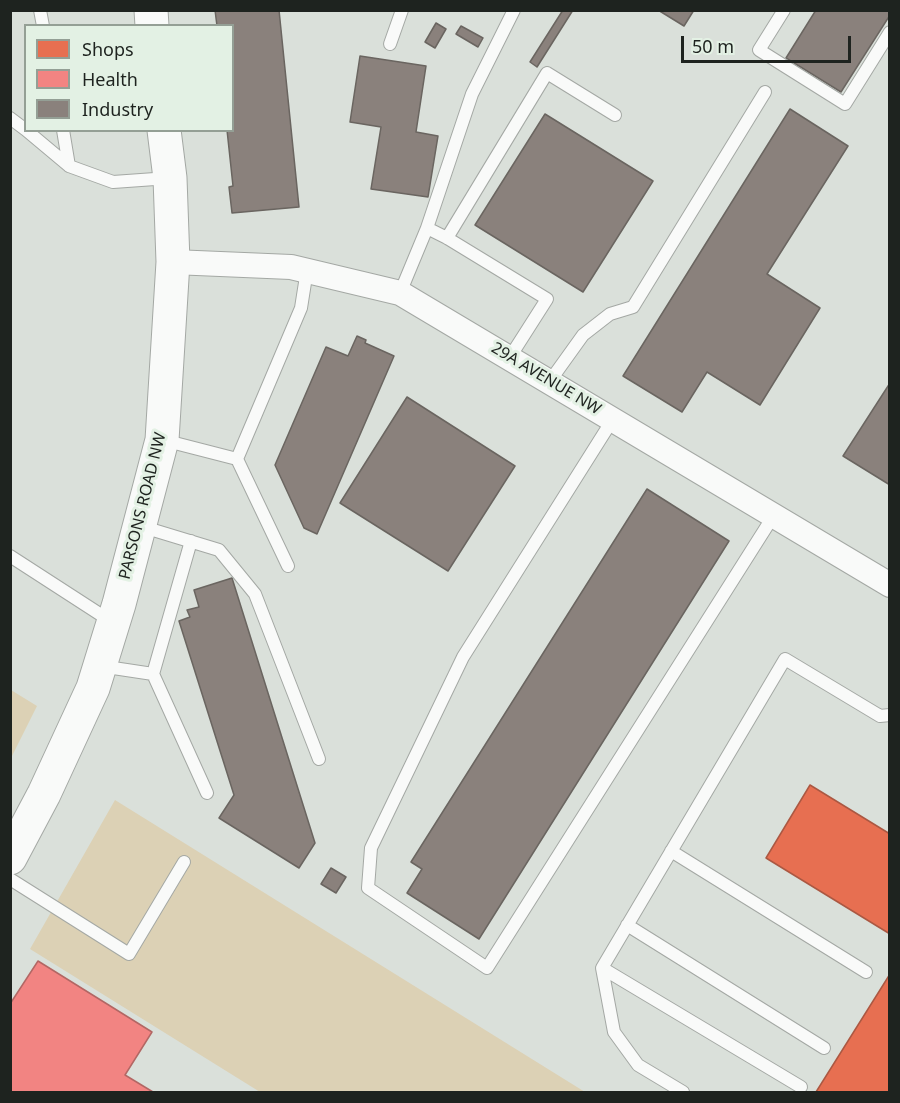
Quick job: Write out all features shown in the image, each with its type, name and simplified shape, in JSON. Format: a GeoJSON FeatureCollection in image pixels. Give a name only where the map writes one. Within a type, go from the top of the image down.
{"type":"FeatureCollection","features":[{"type":"Feature","properties":{"kind":"main road","name":"PARSONS ROAD NW"},"geometry":{"type":"LineString","coordinates":[[10,858],[69,743],[100,666],[162,440],[173,262],[170,178],[164,132]]}},
{"type":"Feature","properties":{"kind":"street","name":"29A AVENUE NW"},"geometry":{"type":"LineString","coordinates":[[173,262],[267,265],[307,270],[400,293],[890,585]]}},
{"type":"Feature","properties":{"kind":"lane"},"geometry":{"type":"LineString","coordinates":[[390,44],[402,10]]}},
{"type":"Feature","properties":{"kind":"lane"},"geometry":{"type":"LineString","coordinates":[[400,293],[427,228],[472,94],[514,10]]}},
{"type":"Feature","properties":{"kind":"lane"},"geometry":{"type":"LineString","coordinates":[[784,10],[759,50],[845,104],[890,32]]}},
{"type":"Feature","properties":{"kind":"lane"},"geometry":{"type":"LineString","coordinates":[[447,238],[547,73],[615,115]]}},
{"type":"Feature","properties":{"kind":"lane"},"geometry":{"type":"LineString","coordinates":[[550,381],[583,335],[610,314],[633,307],[765,92]]}},
{"type":"Feature","properties":{"kind":"lane"},"geometry":{"type":"LineString","coordinates":[[10,118],[24,128]]}},
{"type":"Feature","properties":{"kind":"lane"},"geometry":{"type":"LineString","coordinates":[[28,132],[69,166],[112,182],[170,178]]}},
{"type":"Feature","properties":{"kind":"lane"},"geometry":{"type":"LineString","coordinates":[[63,132],[69,166]]}},
{"type":"Feature","properties":{"kind":"lane"},"geometry":{"type":"LineString","coordinates":[[427,228],[547,299],[510,357]]}},
{"type":"Feature","properties":{"kind":"lane"},"geometry":{"type":"LineString","coordinates":[[288,566],[237,459],[301,308],[307,270]]}},
{"type":"Feature","properties":{"kind":"lane"},"geometry":{"type":"LineString","coordinates":[[612,419],[463,657],[371,848],[368,888],[487,968],[774,515]]}},
{"type":"Feature","properties":{"kind":"lane"},"geometry":{"type":"LineString","coordinates":[[162,440],[237,459]]}},
{"type":"Feature","properties":{"kind":"lane"},"geometry":{"type":"LineString","coordinates":[[140,526],[219,550],[255,594],[319,759]]}},
{"type":"Feature","properties":{"kind":"lane"},"geometry":{"type":"LineString","coordinates":[[191,541],[153,674],[207,793]]}},
{"type":"Feature","properties":{"kind":"lane"},"geometry":{"type":"LineString","coordinates":[[10,556],[113,623]]}},
{"type":"Feature","properties":{"kind":"lane"},"geometry":{"type":"LineString","coordinates":[[683,1092],[638,1065],[614,1032],[602,968],[785,659],[880,716],[890,715]]}},
{"type":"Feature","properties":{"kind":"lane"},"geometry":{"type":"LineString","coordinates":[[100,666],[153,674]]}},
{"type":"Feature","properties":{"kind":"lane"},"geometry":{"type":"LineString","coordinates":[[671,851],[866,972]]}},
{"type":"Feature","properties":{"kind":"lane"},"geometry":{"type":"LineString","coordinates":[[10,879],[129,954],[184,862]]}},
{"type":"Feature","properties":{"kind":"lane"},"geometry":{"type":"LineString","coordinates":[[627,925],[824,1048]]}},
{"type":"Feature","properties":{"kind":"lane"},"geometry":{"type":"LineString","coordinates":[[602,968],[801,1087]]}},
{"type":"Feature","properties":{"kind":"shaded area"},"geometry":{"type":"Polygon","coordinates":[[[11,690],[37,706],[11,758],[11,690]]]}},
{"type":"Feature","properties":{"kind":"shaded area"},"geometry":{"type":"Polygon","coordinates":[[[115,800],[585,1092],[260,1092],[30,949],[115,800]]]}},
{"type":"Feature","properties":{"kind":"building: Shops"},"geometry":{"type":"Polygon","coordinates":[[[810,785],[890,834],[890,934],[766,858],[810,785]]]}},
{"type":"Feature","properties":{"kind":"building: Shops"},"geometry":{"type":"Polygon","coordinates":[[[890,974],[890,1092],[816,1092],[890,974]]]}},
{"type":"Feature","properties":{"kind":"building: Health"},"geometry":{"type":"Polygon","coordinates":[[[38,961],[152,1032],[125,1075],[153,1092],[10,1092],[10,1004],[38,961]]]}},
{"type":"Feature","properties":{"kind":"building: Industry"},"geometry":{"type":"Polygon","coordinates":[[[215,10],[279,10],[299,207],[232,213],[229,187],[233,186],[227,132],[234,132],[234,24],[217,24],[215,10]]]}},
{"type":"Feature","properties":{"kind":"building: Industry"},"geometry":{"type":"Polygon","coordinates":[[[563,10],[573,10],[537,67],[530,62],[563,10]]]}},
{"type":"Feature","properties":{"kind":"building: Industry"},"geometry":{"type":"Polygon","coordinates":[[[658,10],[694,10],[684,26],[658,10]]]}},
{"type":"Feature","properties":{"kind":"building: Industry"},"geometry":{"type":"Polygon","coordinates":[[[816,10],[890,10],[890,15],[841,92],[786,58],[816,10]]]}},
{"type":"Feature","properties":{"kind":"building: Industry"},"geometry":{"type":"Polygon","coordinates":[[[436,23],[446,29],[435,48],[425,42],[436,23]]]}},
{"type":"Feature","properties":{"kind":"building: Industry"},"geometry":{"type":"Polygon","coordinates":[[[461,26],[483,38],[478,47],[456,34],[461,26]]]}},
{"type":"Feature","properties":{"kind":"building: Industry"},"geometry":{"type":"Polygon","coordinates":[[[360,56],[426,66],[416,132],[438,136],[428,197],[371,189],[381,127],[350,122],[360,56]]]}},
{"type":"Feature","properties":{"kind":"building: Industry"},"geometry":{"type":"Polygon","coordinates":[[[790,109],[848,146],[767,274],[820,308],[760,405],[707,372],[682,412],[623,376],[790,109]]]}},
{"type":"Feature","properties":{"kind":"building: Industry"},"geometry":{"type":"Polygon","coordinates":[[[545,114],[653,181],[583,292],[475,225],[545,114]]]}},
{"type":"Feature","properties":{"kind":"building: Industry"},"geometry":{"type":"Polygon","coordinates":[[[357,336],[366,340],[365,343],[394,356],[317,534],[304,528],[275,465],[326,347],[348,356],[357,336]]]}},
{"type":"Feature","properties":{"kind":"building: Industry"},"geometry":{"type":"Polygon","coordinates":[[[890,383],[890,485],[843,456],[890,383]]]}},
{"type":"Feature","properties":{"kind":"building: Industry"},"geometry":{"type":"Polygon","coordinates":[[[407,397],[515,466],[448,571],[340,503],[407,397]]]}},
{"type":"Feature","properties":{"kind":"building: Industry"},"geometry":{"type":"Polygon","coordinates":[[[647,489],[729,541],[479,939],[407,893],[422,869],[411,862],[647,489]]]}},
{"type":"Feature","properties":{"kind":"building: Industry"},"geometry":{"type":"Polygon","coordinates":[[[232,578],[315,843],[299,868],[219,818],[234,795],[179,621],[190,617],[187,610],[199,607],[194,590],[232,578]]]}},
{"type":"Feature","properties":{"kind":"building: Industry"},"geometry":{"type":"Polygon","coordinates":[[[331,868],[346,877],[336,893],[321,884],[331,868]]]}}]}
